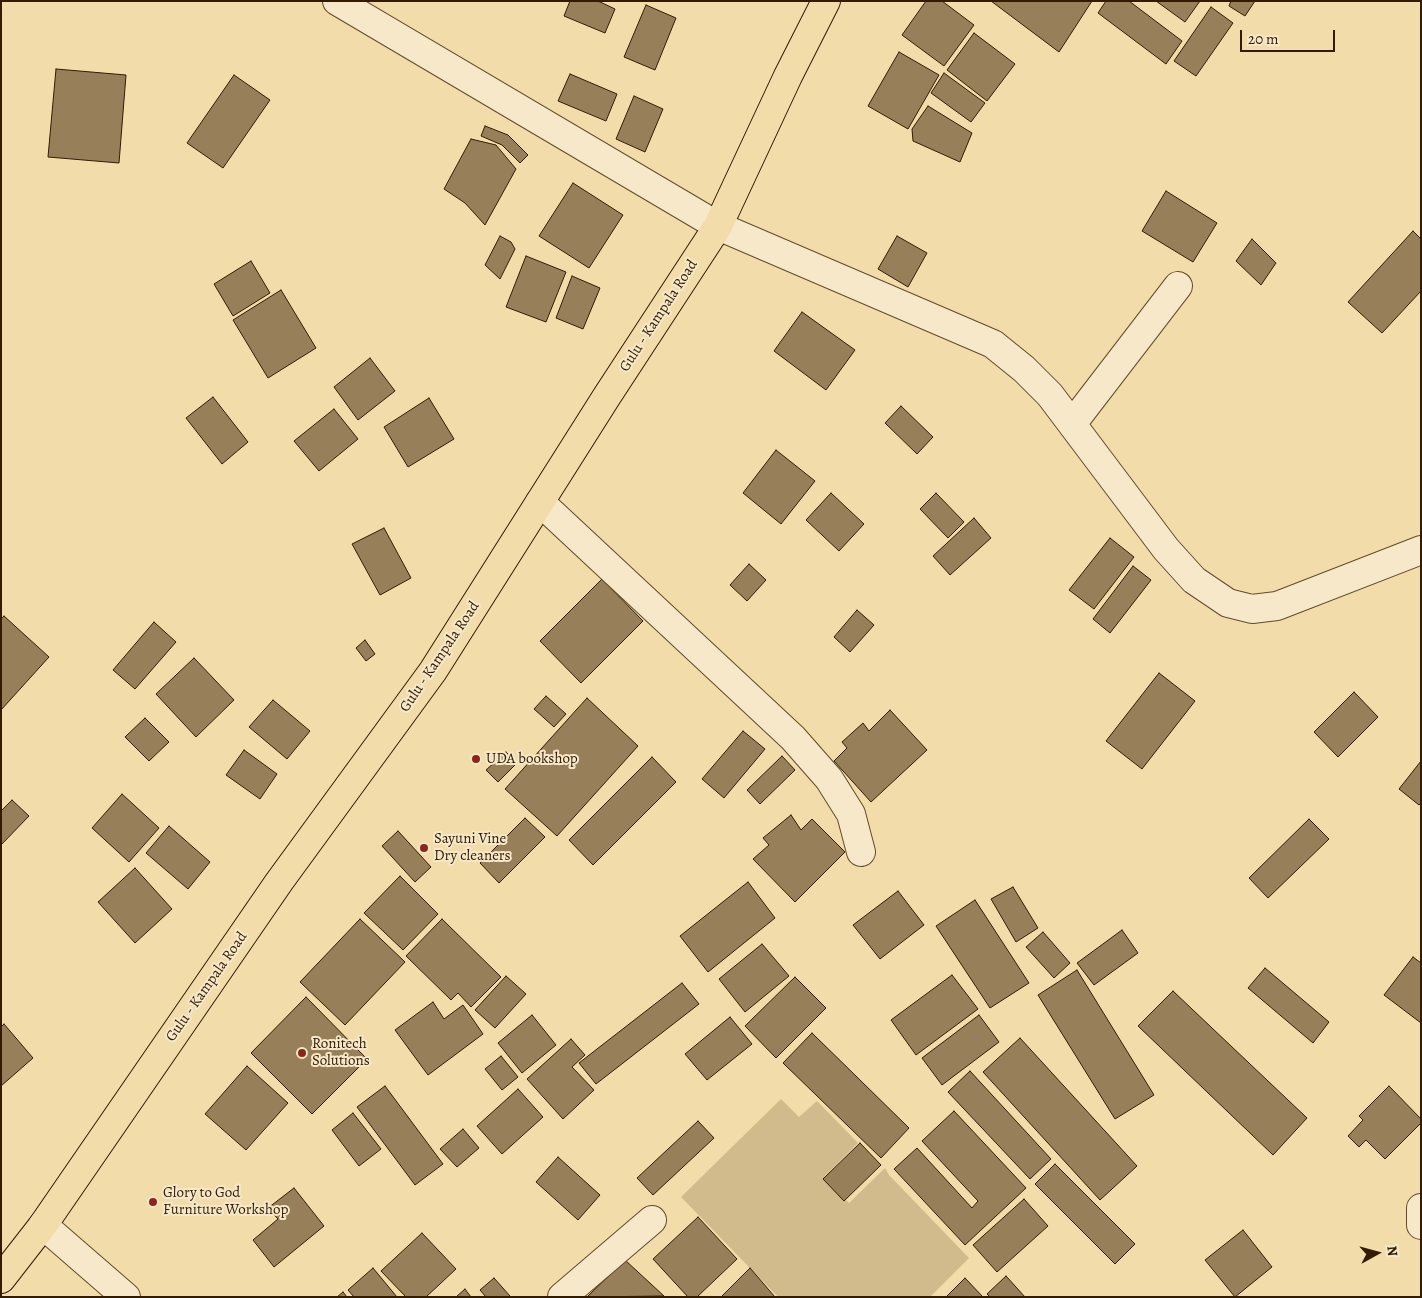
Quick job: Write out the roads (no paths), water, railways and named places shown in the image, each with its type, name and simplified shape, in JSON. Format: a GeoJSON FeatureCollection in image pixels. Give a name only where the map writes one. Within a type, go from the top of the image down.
{"type":"FeatureCollection","features":[{"type":"Feature","properties":{"kind":"main road","name":"Gulu - Kampala Road"},"geometry":{"type":"LineString","coordinates":[[1,1279],[43,1225],[280,882],[433,671],[718,226],[788,76],[826,1]]}},
{"type":"Feature","properties":{"kind":"street"},"geometry":{"type":"LineString","coordinates":[[337,1],[718,226],[993,344],[1024,369],[1050,395],[1166,548],[1194,580],[1228,603],[1252,609],[1277,606],[1421,550]]}},
{"type":"Feature","properties":{"kind":"street"},"geometry":{"type":"LineString","coordinates":[[1072,424],[1178,286]]}},
{"type":"Feature","properties":{"kind":"street"},"geometry":{"type":"LineString","coordinates":[[540,502],[793,738],[829,780],[851,814],[861,852]]}},
{"type":"Feature","properties":{"kind":"street"},"geometry":{"type":"LineString","coordinates":[[1421,1208],[1421,1225]]}},
{"type":"Feature","properties":{"kind":"street"},"geometry":{"type":"LineString","coordinates":[[562,1297],[652,1220]]}},
{"type":"Feature","properties":{"kind":"street"},"geometry":{"type":"LineString","coordinates":[[43,1225],[126,1297]]}},
{"type":"Feature","properties":{"kind":"place","name":"UDA bookshop"},"geometry":{"type":"Point","coordinates":[476,759]}},
{"type":"Feature","properties":{"kind":"place","name":"Sayuni Vine Dry cleaners"},"geometry":{"type":"Point","coordinates":[424,848]}},
{"type":"Feature","properties":{"kind":"place","name":"Ronitech Solutions"},"geometry":{"type":"Point","coordinates":[302,1053]}},
{"type":"Feature","properties":{"kind":"place","name":"Glory to God Furniture Workshop"},"geometry":{"type":"Point","coordinates":[153,1202]}}]}
